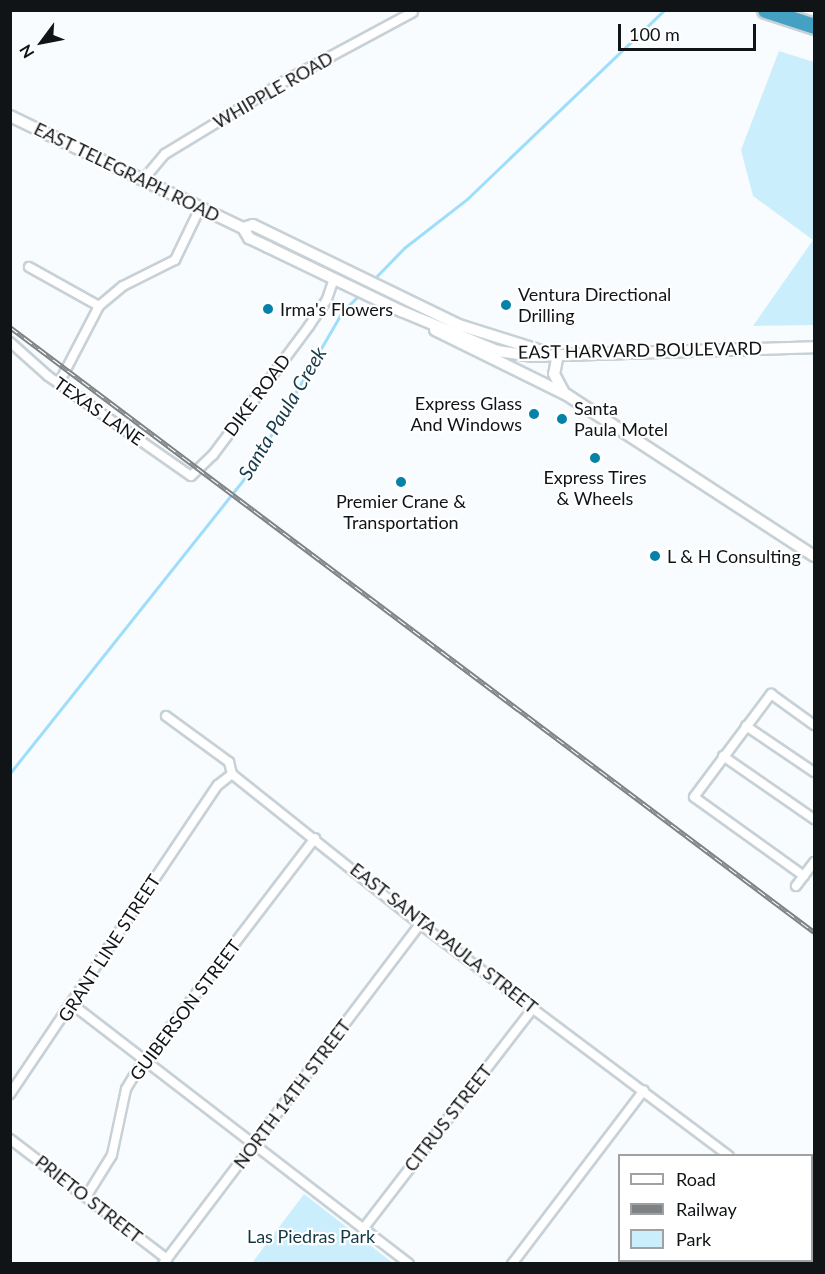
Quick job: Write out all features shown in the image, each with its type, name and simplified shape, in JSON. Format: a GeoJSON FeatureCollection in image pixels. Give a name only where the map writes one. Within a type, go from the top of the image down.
{"type":"FeatureCollection","features":[{"type":"Feature","properties":{"kind":"highway"},"geometry":{"type":"LineString","coordinates":[[765,10],[814,27]]}},
{"type":"Feature","properties":{"kind":"main road","name":"EAST TELEGRAPH ROAD"},"geometry":{"type":"LineString","coordinates":[[10,116],[243,228],[249,238],[401,311],[567,395],[814,556]]}},
{"type":"Feature","properties":{"kind":"main road","name":"EAST TELEGRAPH ROAD"},"geometry":{"type":"LineString","coordinates":[[243,228],[254,225],[459,325],[553,353]]}},
{"type":"Feature","properties":{"kind":"main road","name":"EAST HARVARD BOULEVARD"},"geometry":{"type":"LineString","coordinates":[[401,311],[497,351],[532,356],[553,353],[814,347]]}},
{"type":"Feature","properties":{"kind":"main road"},"geometry":{"type":"LineString","coordinates":[[553,353],[554,374],[567,395]]}},
{"type":"Feature","properties":{"kind":"street","name":"WHIPPLE ROAD"},"geometry":{"type":"LineString","coordinates":[[143,180],[165,154],[285,81],[413,12]]}},
{"type":"Feature","properties":{"kind":"street"},"geometry":{"type":"LineString","coordinates":[[60,381],[99,306],[123,286],[175,260],[200,208]]}},
{"type":"Feature","properties":{"kind":"street"},"geometry":{"type":"LineString","coordinates":[[29,267],[99,306]]}},
{"type":"Feature","properties":{"kind":"street","name":"DIKE ROAD"},"geometry":{"type":"LineString","coordinates":[[191,476],[213,455],[309,326],[338,281]]}},
{"type":"Feature","properties":{"kind":"street","name":"TEXAS LANE"},"geometry":{"type":"LineString","coordinates":[[10,342],[21,355],[191,476]]}},
{"type":"Feature","properties":{"kind":"street"},"geometry":{"type":"LineString","coordinates":[[804,876],[693,797],[771,694],[814,725]]}},
{"type":"Feature","properties":{"kind":"street","name":"EAST SANTA PAULA STREET"},"geometry":{"type":"LineString","coordinates":[[166,716],[229,762],[232,774],[420,924],[728,1154]]}},
{"type":"Feature","properties":{"kind":"street"},"geometry":{"type":"LineString","coordinates":[[746,726],[814,772]]}},
{"type":"Feature","properties":{"kind":"street"},"geometry":{"type":"LineString","coordinates":[[723,756],[814,819]]}},
{"type":"Feature","properties":{"kind":"street","name":"GRANT LINE STREET"},"geometry":{"type":"LineString","coordinates":[[10,1095],[73,1005],[91,969],[218,785],[232,774]]}},
{"type":"Feature","properties":{"kind":"street","name":"GUIBERSON STREET"},"geometry":{"type":"LineString","coordinates":[[86,1197],[112,1155],[126,1089],[145,1060],[315,838]]}},
{"type":"Feature","properties":{"kind":"street"},"geometry":{"type":"LineString","coordinates":[[796,886],[814,862]]}},
{"type":"Feature","properties":{"kind":"street","name":"NORTH 14TH STREET"},"geometry":{"type":"LineString","coordinates":[[165,1261],[420,924]]}},
{"type":"Feature","properties":{"kind":"street"},"geometry":{"type":"LineString","coordinates":[[73,1005],[409,1263]]}},
{"type":"Feature","properties":{"kind":"street","name":"CITRUS STREET"},"geometry":{"type":"LineString","coordinates":[[363,1229],[533,1008]]}},
{"type":"Feature","properties":{"kind":"street"},"geometry":{"type":"LineString","coordinates":[[512,1263],[644,1090]]}},
{"type":"Feature","properties":{"kind":"street","name":"PRIETO STREET"},"geometry":{"type":"LineString","coordinates":[[10,1139],[165,1261]]}},
{"type":"Feature","properties":{"kind":"green space"},"geometry":{"type":"Polygon","coordinates":[[[779,51],[814,62],[814,325],[753,326],[813,240],[753,196],[741,150],[779,51]]]}},
{"type":"Feature","properties":{"kind":"green space","name":"Las Piedras Park"},"geometry":{"type":"Polygon","coordinates":[[[304,1194],[393,1263],[252,1263],[304,1194]]]}},
{"type":"Feature","properties":{"kind":"waterway","name":"Santa Paula Creek"},"geometry":{"type":"LineString","coordinates":[[373,280],[404,248],[467,199],[664,10]]}},
{"type":"Feature","properties":{"kind":"waterway","name":"Santa Paula Creek"},"geometry":{"type":"LineString","coordinates":[[10,773],[249,473],[342,312],[360,294]]}},
{"type":"Feature","properties":{"kind":"railway"},"geometry":{"type":"LineString","coordinates":[[10,327],[814,932]]}},
{"type":"Feature","properties":{"kind":"place","name":"Ventura Directional Drilling"},"geometry":{"type":"Point","coordinates":[506,305]}},
{"type":"Feature","properties":{"kind":"place","name":"Irma's Flowers"},"geometry":{"type":"Point","coordinates":[268,309]}},
{"type":"Feature","properties":{"kind":"place","name":"Express Glass And Windows"},"geometry":{"type":"Point","coordinates":[534,414]}},
{"type":"Feature","properties":{"kind":"place","name":"Santa Paula Motel"},"geometry":{"type":"Point","coordinates":[562,419]}},
{"type":"Feature","properties":{"kind":"place","name":"Express Tires & Wheels"},"geometry":{"type":"Point","coordinates":[595,458]}},
{"type":"Feature","properties":{"kind":"place","name":"Premier Crane & Transportation"},"geometry":{"type":"Point","coordinates":[401,482]}},
{"type":"Feature","properties":{"kind":"place","name":"L & H Consulting"},"geometry":{"type":"Point","coordinates":[655,556]}}]}
